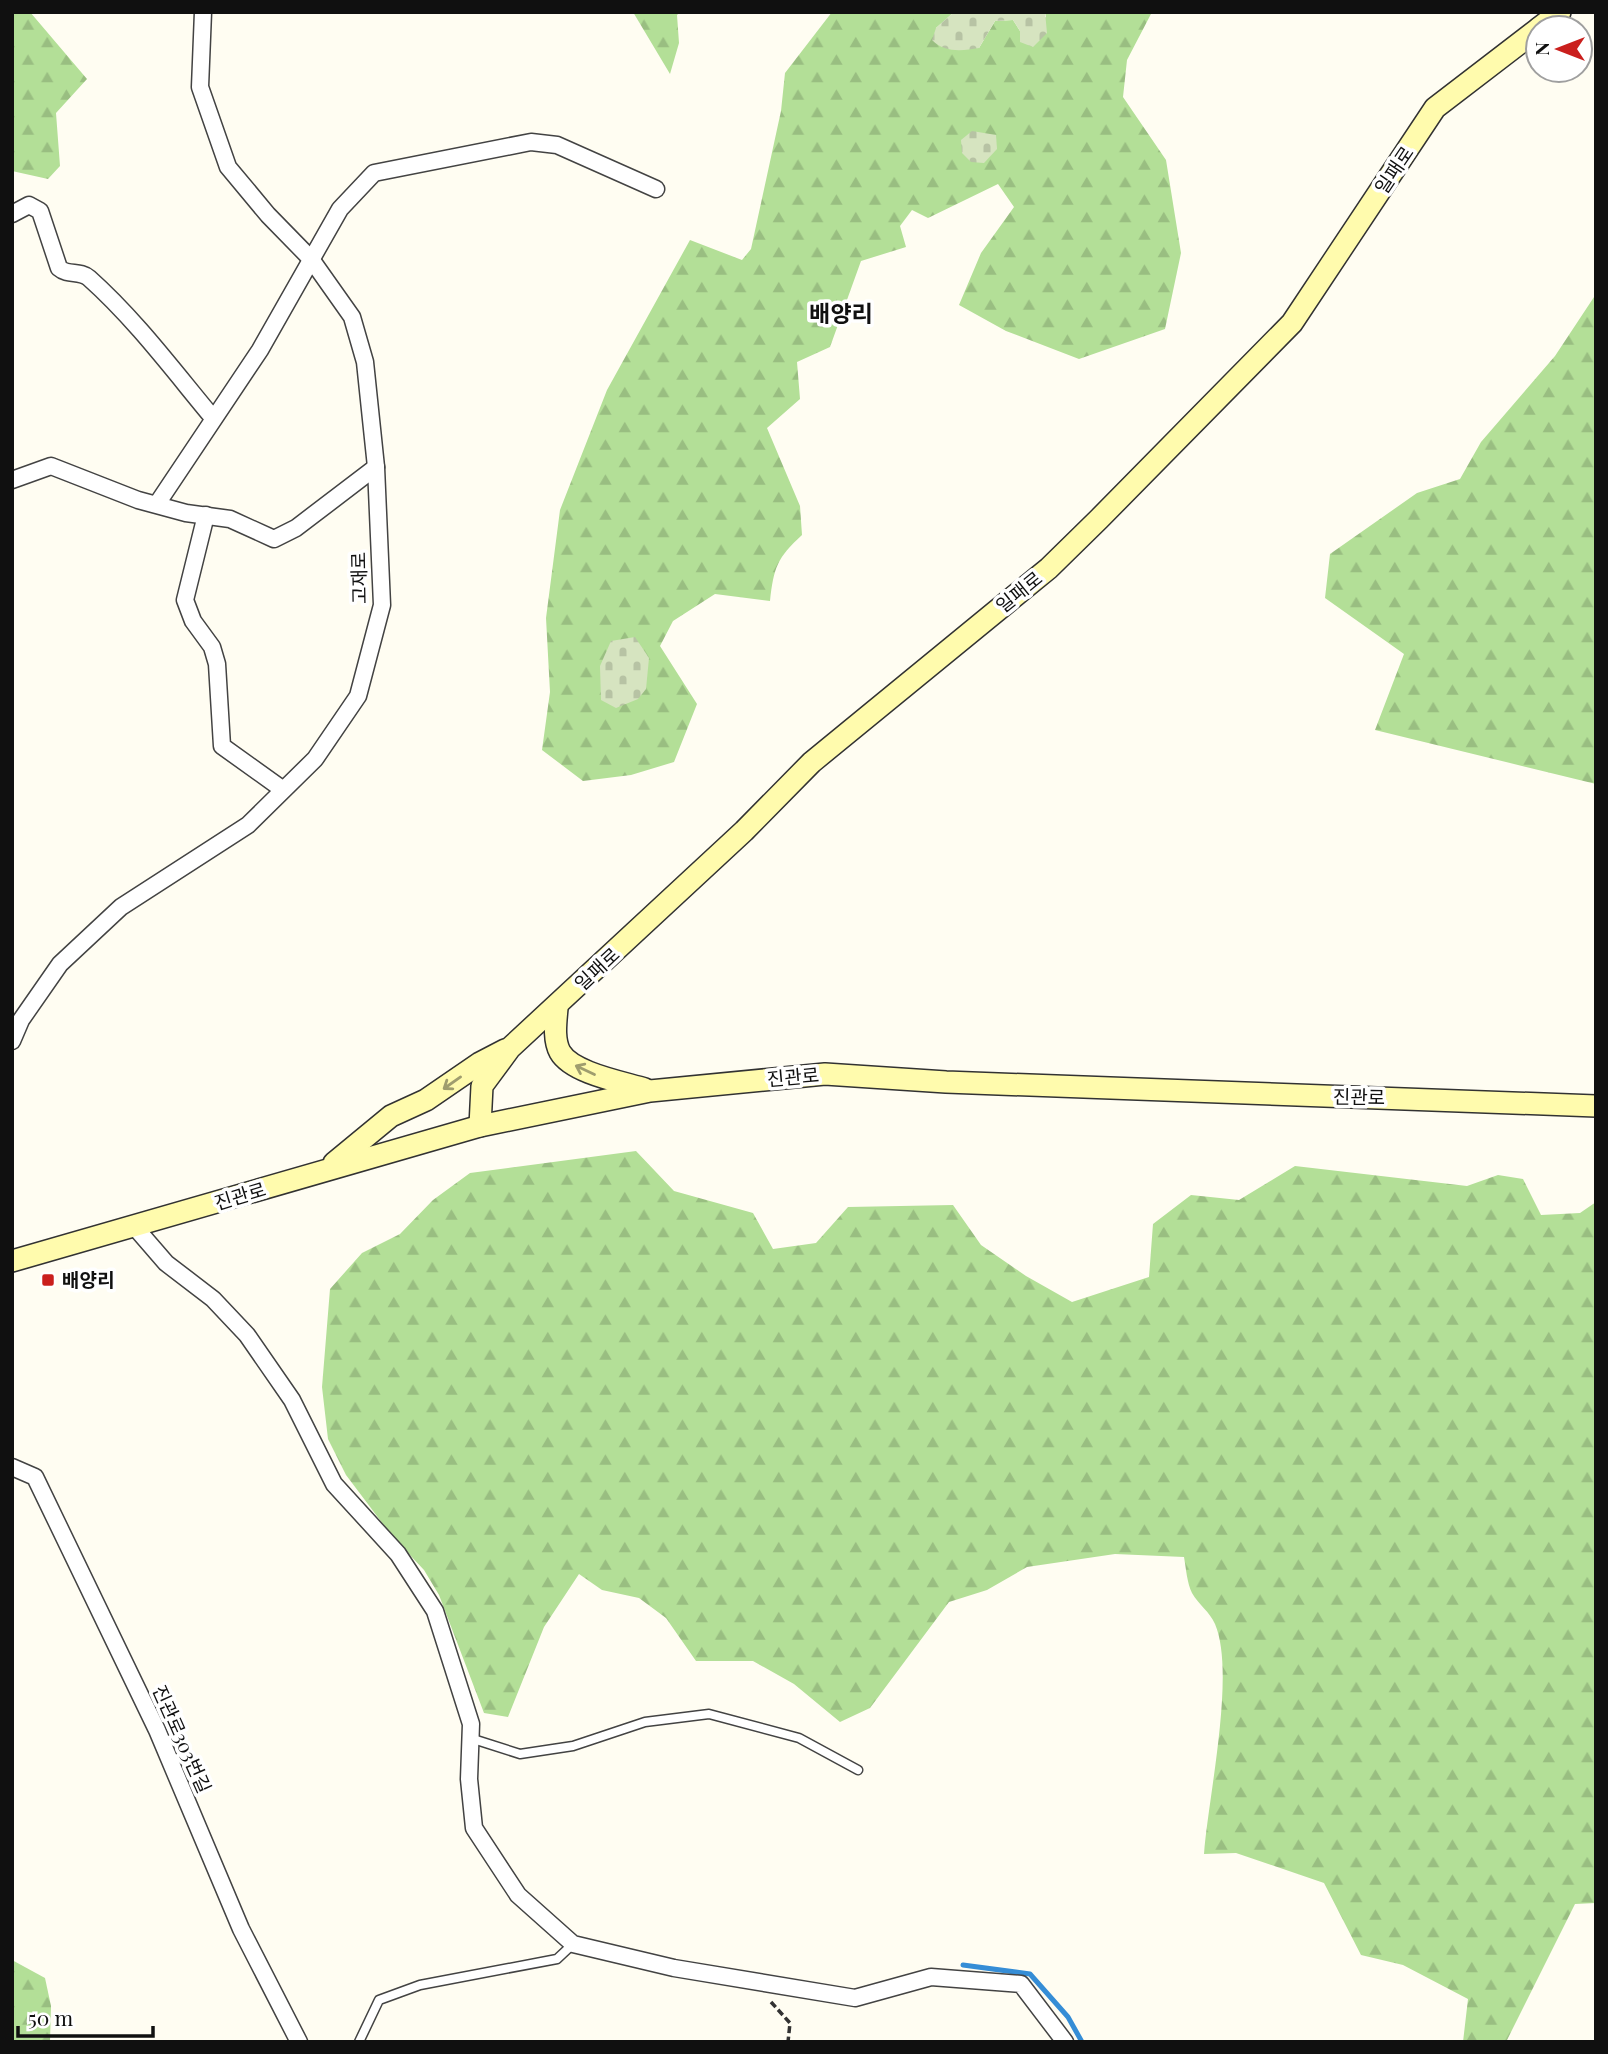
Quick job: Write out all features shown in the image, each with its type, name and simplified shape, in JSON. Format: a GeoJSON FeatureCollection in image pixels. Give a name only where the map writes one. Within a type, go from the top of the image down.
{"type":"FeatureCollection","features":[{"type":"Feature","properties":{"kind":"main road","name":"일패로"},"geometry":{"type":"LineString","coordinates":[[481,1126],[482,1086],[510,1048],[557,1008],[812,762],[1049,568],[1099,519],[1292,323],[1435,107],[1524,40]]}},
{"type":"Feature","properties":{"kind":"main road"},"geometry":{"type":"LineString","coordinates":[[557,1008],[556,1041],[567,1061],[593,1074],[650,1091]]}},
{"type":"Feature","properties":{"kind":"main road"},"geometry":{"type":"LineString","coordinates":[[326,1169],[391,1116],[426,1100],[480,1063],[510,1048]]}},
{"type":"Feature","properties":{"kind":"main road","name":"진관로"},"geometry":{"type":"LineString","coordinates":[[12,1261],[481,1126],[650,1091],[825,1074],[1013,1085],[1596,1106]]}},
{"type":"Feature","properties":{"kind":"main road"},"geometry":{"type":"LineString","coordinates":[[12,1247],[37,1254]]}},
{"type":"Feature","properties":{"kind":"street","name":"고재로"},"geometry":{"type":"LineString","coordinates":[[12,1041],[17,1014],[60,964],[121,907],[248,825],[315,759],[358,696],[382,606],[376,467],[365,362],[352,317],[311,259],[268,215],[228,167],[200,87],[203,12]]}},
{"type":"Feature","properties":{"kind":"street"},"geometry":{"type":"LineString","coordinates":[[157,504],[260,350],[348,199],[373,173],[509,145],[545,143],[557,145],[656,189]]}},
{"type":"Feature","properties":{"kind":"street"},"geometry":{"type":"LineString","coordinates":[[12,214],[29,205],[40,211],[59,268],[88,277],[147,337],[213,418]]}},
{"type":"Feature","properties":{"kind":"street"},"geometry":{"type":"LineString","coordinates":[[12,480],[51,466],[122,494],[230,519],[274,539],[296,528],[376,467]]}},
{"type":"Feature","properties":{"kind":"street"},"geometry":{"type":"LineString","coordinates":[[206,515],[184,600],[193,621],[212,647],[217,664],[222,747],[282,789]]}},
{"type":"Feature","properties":{"kind":"street"},"geometry":{"type":"LineString","coordinates":[[134,1226],[166,1263],[213,1299],[247,1335],[292,1401],[334,1484],[398,1554],[435,1611],[471,1724],[469,1779],[474,1828],[518,1895],[573,1944],[674,1968],[855,1998],[932,1977],[1021,1984],[1065,2042]]}},
{"type":"Feature","properties":{"kind":"street","name":"진관로303번길"},"geometry":{"type":"LineString","coordinates":[[12,1467],[36,1477],[157,1730],[241,1928],[299,2042]]}},
{"type":"Feature","properties":{"kind":"lane"},"geometry":{"type":"LineString","coordinates":[[470,1738],[520,1754],[573,1746],[645,1722],[709,1714],[799,1738],[858,1770]]}},
{"type":"Feature","properties":{"kind":"lane"},"geometry":{"type":"LineString","coordinates":[[359,2042],[379,2000],[420,1985],[557,1959],[573,1944]]}},
{"type":"Feature","properties":{"kind":"path"},"geometry":{"type":"LineString","coordinates":[[754,1981],[790,2024],[788,2042]]}},
{"type":"Feature","properties":{"kind":"green space"},"geometry":{"type":"Polygon","coordinates":[[[12,12],[30,12],[87,79],[56,113],[60,166],[48,179],[12,171],[12,12]]]}},
{"type":"Feature","properties":{"kind":"green space"},"geometry":{"type":"Polygon","coordinates":[[[633,12],[680,12],[677,15],[679,43],[670,74],[633,12]]]}},
{"type":"Feature","properties":{"kind":"green space"},"geometry":{"type":"Polygon","coordinates":[[[832,12],[954,12],[936,28],[979,48],[995,21],[1013,20],[1020,31],[1046,17],[1045,12],[1152,12],[1127,60],[1123,97],[1166,160],[1181,253],[1165,329],[1079,359],[1006,331],[959,305],[981,253],[1014,207],[998,184],[928,218],[912,210],[900,226],[906,247],[861,261],[830,347],[797,362],[800,399],[767,428],[800,506],[802,535],[778,564],[770,601],[715,594],[673,621],[660,646],[697,704],[674,762],[631,775],[583,781],[542,750],[550,692],[546,618],[560,510],[607,390],[690,240],[742,260],[751,249],[781,111],[785,73],[832,12]]]}},
{"type":"Feature","properties":{"kind":"green space"},"geometry":{"type":"Polygon","coordinates":[[[954,12],[1045,12],[1047,33],[1033,47],[1020,42],[1020,31],[1013,20],[995,21],[979,48],[948,49],[932,40],[936,28],[954,12]]]}},
{"type":"Feature","properties":{"kind":"green space"},"geometry":{"type":"Polygon","coordinates":[[[972,131],[996,135],[997,149],[984,163],[971,162],[962,153],[961,140],[972,131]]]}},
{"type":"Feature","properties":{"kind":"green space"},"geometry":{"type":"Polygon","coordinates":[[[1596,294],[1596,784],[1375,730],[1404,654],[1325,598],[1330,554],[1417,493],[1460,479],[1481,442],[1555,356],[1596,294]]]}},
{"type":"Feature","properties":{"kind":"green space"},"geometry":{"type":"Polygon","coordinates":[[[635,637],[649,658],[646,689],[638,699],[616,708],[601,700],[600,666],[611,641],[635,637]]]}},
{"type":"Feature","properties":{"kind":"green space"},"geometry":{"type":"Polygon","coordinates":[[[636,1151],[674,1191],[753,1213],[773,1249],[816,1243],[848,1207],[953,1205],[981,1245],[1026,1276],[1072,1302],[1149,1277],[1153,1224],[1191,1195],[1239,1200],[1295,1166],[1467,1186],[1498,1175],[1523,1179],[1541,1215],[1580,1213],[1596,1202],[1596,1903],[1575,1904],[1506,2042],[1463,2042],[1468,1999],[1403,1965],[1361,1955],[1324,1883],[1236,1853],[1204,1854],[1219,1736],[1223,1673],[1221,1646],[1215,1624],[1192,1593],[1184,1557],[1115,1554],[1027,1567],[987,1590],[949,1602],[870,1708],[840,1722],[794,1684],[753,1661],[696,1661],[666,1618],[639,1598],[602,1590],[579,1574],[544,1627],[508,1717],[484,1713],[439,1595],[424,1570],[392,1536],[346,1475],[328,1439],[322,1387],[330,1289],[362,1253],[400,1234],[433,1200],[470,1173],[636,1151]]]}},
{"type":"Feature","properties":{"kind":"green space"},"geometry":{"type":"Polygon","coordinates":[[[12,1960],[45,1978],[51,2006],[50,2042],[12,2042],[12,1960]]]}},
{"type":"Feature","properties":{"kind":"waterway"},"geometry":{"type":"LineString","coordinates":[[963,1965],[1030,1974],[1068,2017],[1082,2042]]}},
{"type":"Feature","properties":{"kind":"place","name":"배양리"},"geometry":{"type":"Point","coordinates":[48,1280]}},
{"type":"Feature","properties":{"kind":"district","name":"배양리"},"geometry":{"type":"Point","coordinates":[841,314]}}]}
